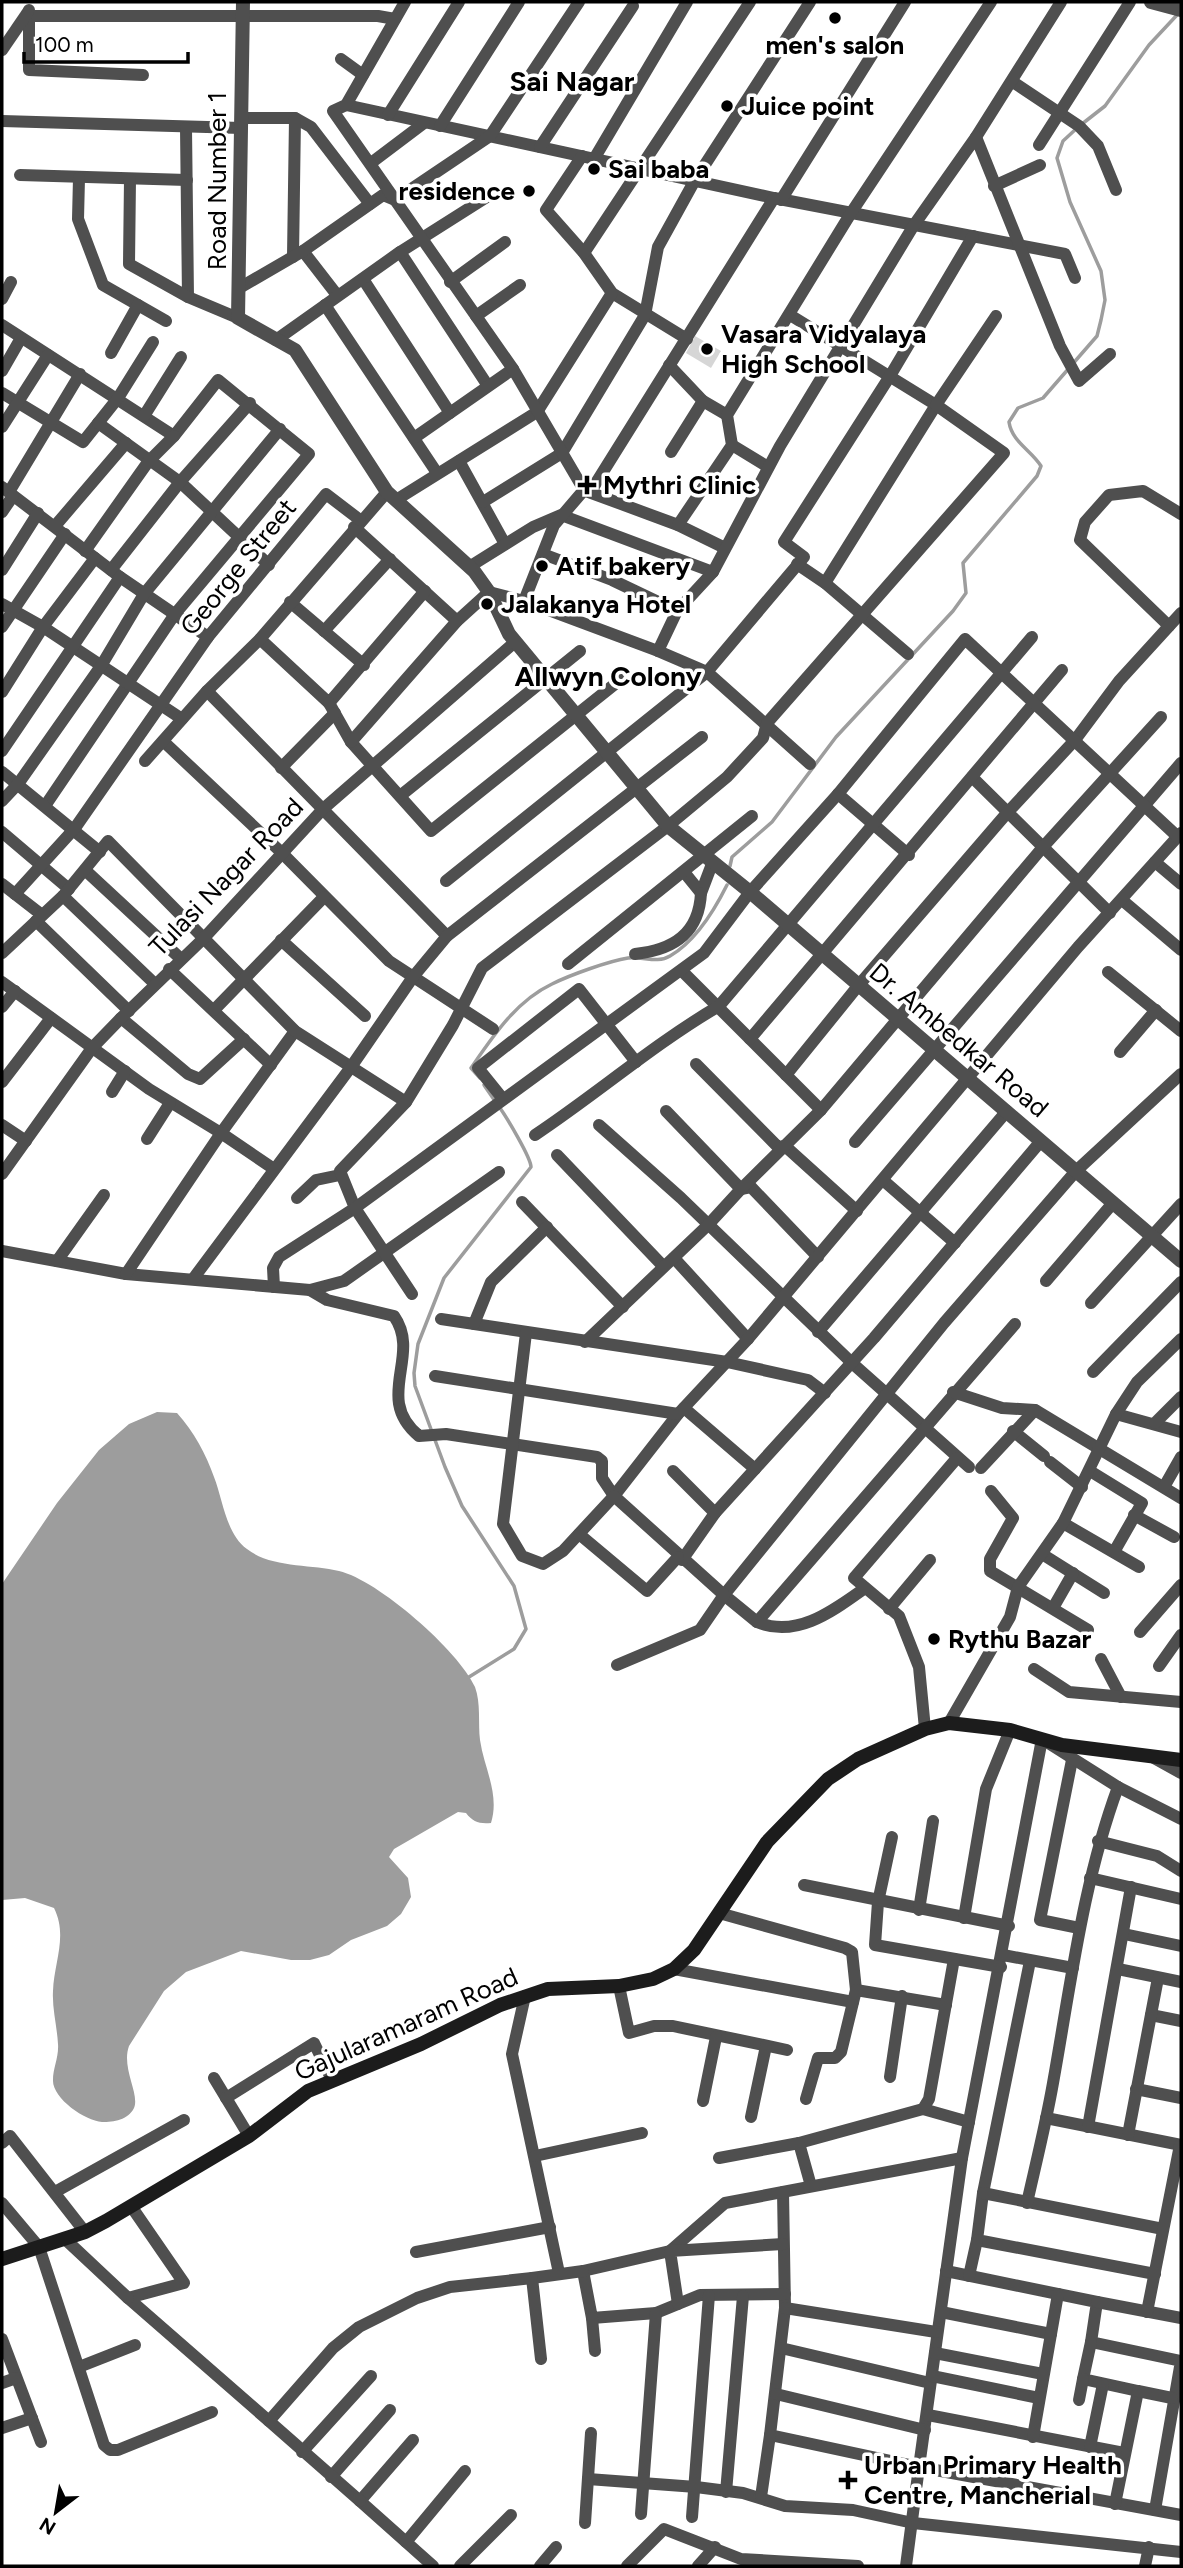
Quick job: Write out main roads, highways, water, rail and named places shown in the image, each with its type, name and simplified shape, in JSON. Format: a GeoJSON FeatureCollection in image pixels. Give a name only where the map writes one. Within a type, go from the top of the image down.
{"type":"FeatureCollection","features":[{"type":"Feature","properties":{"kind":"main road","name":"Gajularamaram Road"},"geometry":{"type":"LineString","coordinates":[[2,2259],[85,2232],[249,2136],[308,2091],[421,2044],[489,2010],[548,1989],[619,1986],[653,1979],[674,1969],[694,1950],[767,1842],[828,1779],[858,1759],[925,1729],[949,1723],[1010,1730],[1062,1745],[1162,1755],[1181,1760]]}},
{"type":"Feature","properties":{"kind":"main road"},"geometry":{"type":"LineString","coordinates":[[1162,1755],[1181,1751]]}},
{"type":"Feature","properties":{"kind":"waterway"},"geometry":{"type":"LineString","coordinates":[[1082,124],[1105,106],[1149,45],[1177,15]]}},
{"type":"Feature","properties":{"kind":"waterway"},"geometry":{"type":"LineString","coordinates":[[730,866],[732,857],[772,822],[836,737],[953,611],[966,593],[963,563],[1037,476],[1041,466],[1014,435],[1009,422],[1018,408],[1043,398],[1097,336],[1105,300],[1101,271],[1070,202],[1057,158],[1063,141],[1076,129]]}},
{"type":"Feature","properties":{"kind":"waterway"},"geometry":{"type":"LineString","coordinates":[[480,1078],[471,1068],[506,1020],[527,1000],[552,984],[600,965],[628,958],[655,960],[670,956],[696,934],[727,885]]}},
{"type":"Feature","properties":{"kind":"waterway"},"geometry":{"type":"LineString","coordinates":[[484,1085],[495,1101]]}},
{"type":"Feature","properties":{"kind":"waterway"},"geometry":{"type":"LineString","coordinates":[[469,1677],[514,1649],[526,1629],[514,1586],[462,1506],[415,1386],[414,1373],[418,1344],[444,1278],[531,1167],[523,1147],[500,1108]]}},
{"type":"Feature","properties":{"kind":"place","name":"men's salon"},"geometry":{"type":"Point","coordinates":[835,18]}},
{"type":"Feature","properties":{"kind":"place","name":"Juice point"},"geometry":{"type":"Point","coordinates":[727,106]}},
{"type":"Feature","properties":{"kind":"place","name":"Sai baba"},"geometry":{"type":"Point","coordinates":[594,169]}},
{"type":"Feature","properties":{"kind":"place","name":"residence"},"geometry":{"type":"Point","coordinates":[529,191]}},
{"type":"Feature","properties":{"kind":"place","name":"Vasara Vidyalaya High School"},"geometry":{"type":"Point","coordinates":[707,349]}},
{"type":"Feature","properties":{"kind":"place","name":"Mythri Clinic"},"geometry":{"type":"Point","coordinates":[587,485]}},
{"type":"Feature","properties":{"kind":"place","name":"Atif bakery"},"geometry":{"type":"Point","coordinates":[542,566]}},
{"type":"Feature","properties":{"kind":"place","name":"Jalakanya Hotel"},"geometry":{"type":"Point","coordinates":[487,604]}},
{"type":"Feature","properties":{"kind":"place","name":"Rythu Bazar"},"geometry":{"type":"Point","coordinates":[934,1639]}},
{"type":"Feature","properties":{"kind":"place","name":"Urban Primary Health Centre, Mancherial"},"geometry":{"type":"Point","coordinates":[848,2480]}},
{"type":"Feature","properties":{"kind":"district","name":"Sai Nagar"},"geometry":{"type":"Point","coordinates":[572,81]}},
{"type":"Feature","properties":{"kind":"district","name":"Allwyn Colony"},"geometry":{"type":"Point","coordinates":[608,676]}}]}
